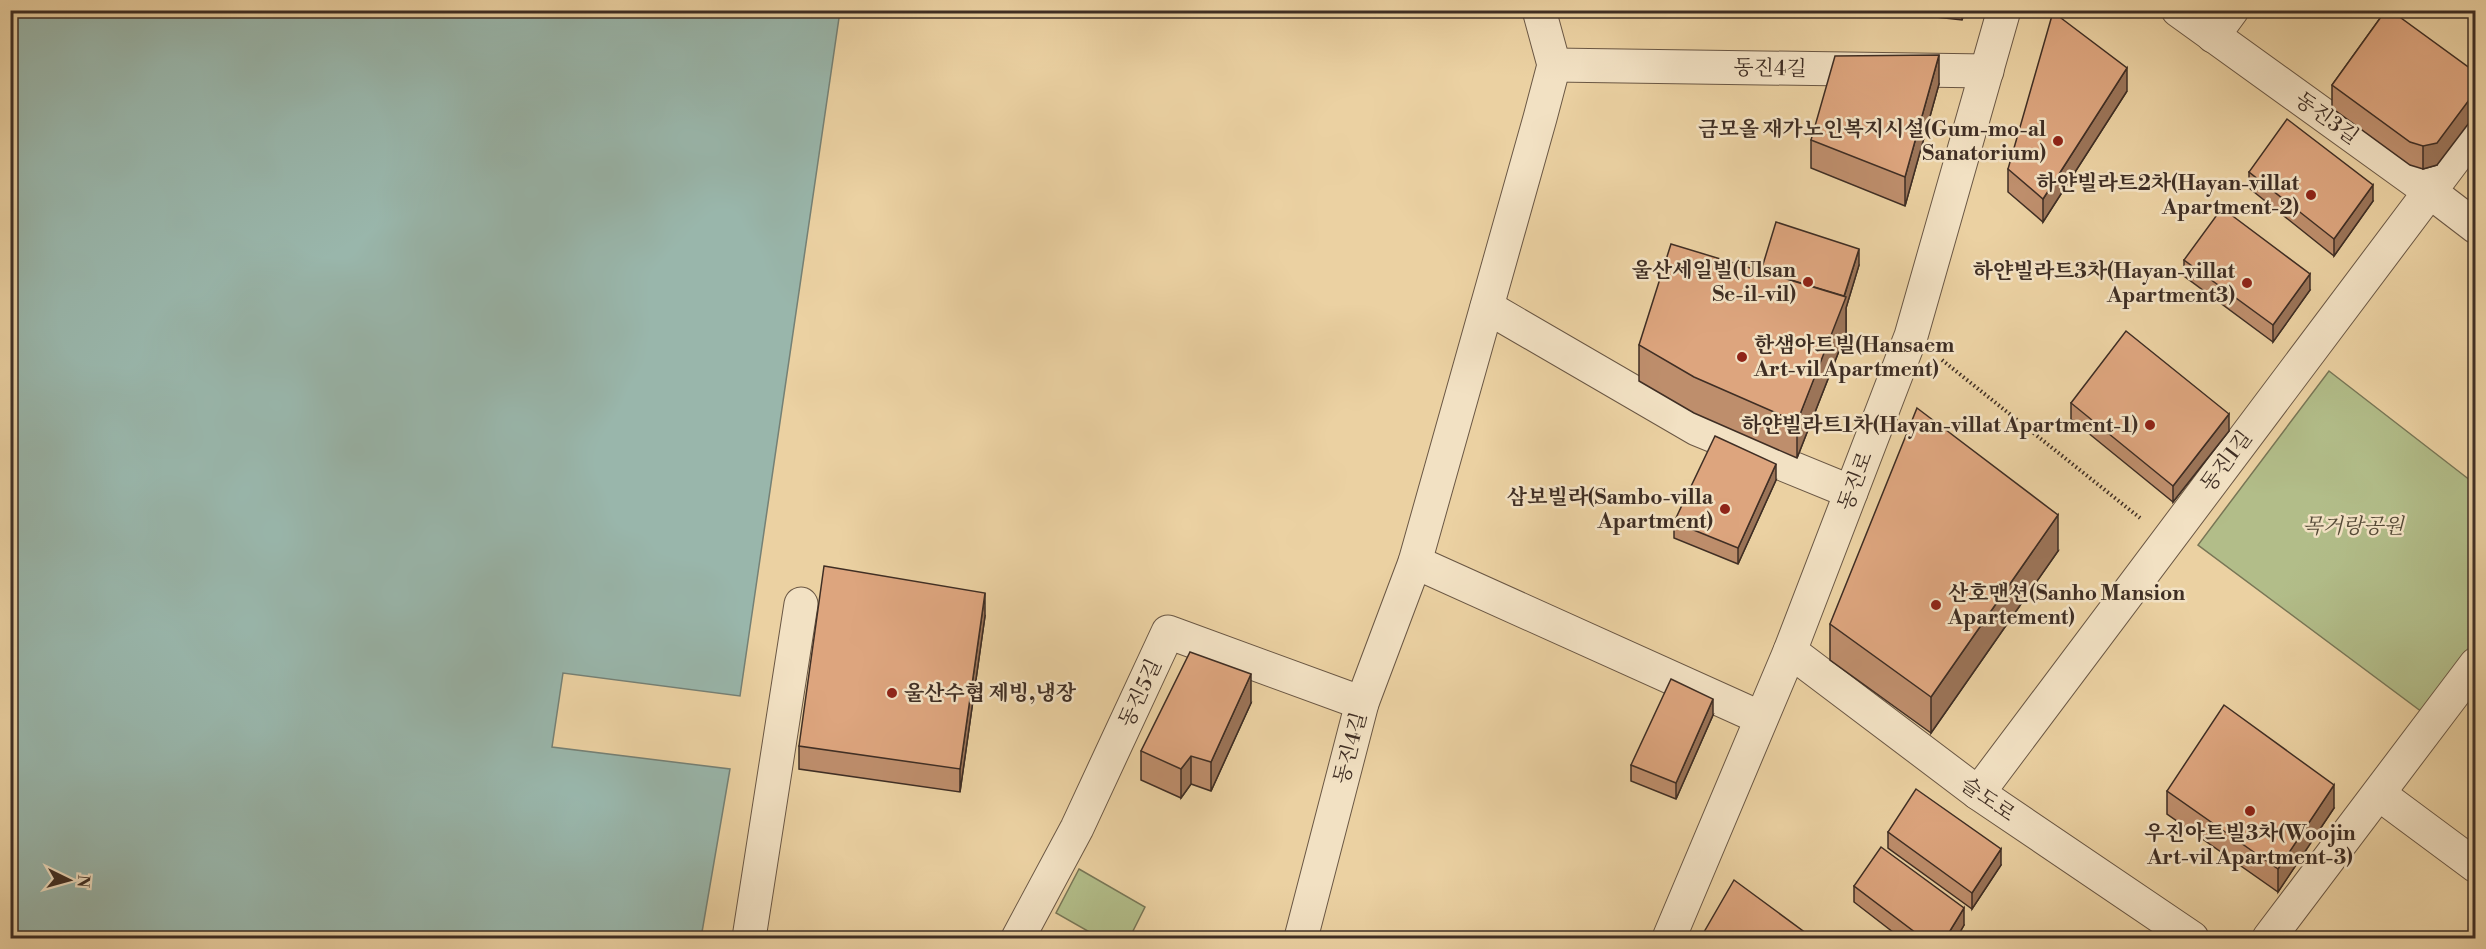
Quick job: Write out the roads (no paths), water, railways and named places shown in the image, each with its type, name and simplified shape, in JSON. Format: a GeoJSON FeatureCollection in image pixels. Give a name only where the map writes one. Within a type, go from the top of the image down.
{"type":"FeatureCollection","features":[{"type":"Feature","properties":{"kind":"street"},"geometry":{"type":"LineString","coordinates":[[1539,10],[1554,65]]}},
{"type":"Feature","properties":{"kind":"street","name":"동진로"},"geometry":{"type":"LineString","coordinates":[[1669,939],[1790,651],[1911,336],[2004,10]]}},
{"type":"Feature","properties":{"kind":"street","name":"동진3길"},"geometry":{"type":"LineString","coordinates":[[2178,10],[2222,23],[2475,227]]}},
{"type":"Feature","properties":{"kind":"street","name":"동진4길"},"geometry":{"type":"LineString","coordinates":[[1301,939],[1362,703],[1415,562],[1554,65],[1987,71]]}},
{"type":"Feature","properties":{"kind":"street","name":"동진1길"},"geometry":{"type":"LineString","coordinates":[[1978,793],[2475,130]]}},
{"type":"Feature","properties":{"kind":"street"},"geometry":{"type":"LineString","coordinates":[[1487,307],[1697,429],[1851,492]]}},
{"type":"Feature","properties":{"kind":"street"},"geometry":{"type":"LineString","coordinates":[[1415,562],[1761,718]]}},
{"type":"Feature","properties":{"kind":"street"},"geometry":{"type":"LineString","coordinates":[[749,939],[801,604]]}},
{"type":"Feature","properties":{"kind":"street","name":"동진5길"},"geometry":{"type":"LineString","coordinates":[[1018,939],[1077,828],[1168,632],[1362,703]]}},
{"type":"Feature","properties":{"kind":"street","name":"슬도로"},"geometry":{"type":"LineString","coordinates":[[1790,651],[1978,793],[2192,939]]}},
{"type":"Feature","properties":{"kind":"street"},"geometry":{"type":"LineString","coordinates":[[2268,939],[2475,664]]}},
{"type":"Feature","properties":{"kind":"street"},"geometry":{"type":"LineString","coordinates":[[2379,794],[2475,866]]}},
{"type":"Feature","properties":{"kind":"place","name":"금모올 재가노인복지시설(Gum-mo-al Sanatorium)"},"geometry":{"type":"Point","coordinates":[2058,141]}},
{"type":"Feature","properties":{"kind":"place","name":"하얀빌라트2차(Hayan-villat Apartment-2)"},"geometry":{"type":"Point","coordinates":[2311,195]}},
{"type":"Feature","properties":{"kind":"place","name":"울산세일빌(Ulsan Se-il-vil)"},"geometry":{"type":"Point","coordinates":[1808,282]}},
{"type":"Feature","properties":{"kind":"place","name":"하얀빌라트3차(Hayan-villat Apartment3)"},"geometry":{"type":"Point","coordinates":[2247,283]}},
{"type":"Feature","properties":{"kind":"place","name":"한샘아트빌(Hansaem Art-vil Apartment)"},"geometry":{"type":"Point","coordinates":[1742,357]}},
{"type":"Feature","properties":{"kind":"place","name":"하얀빌라트1차(Hayan-villat Apartment-1)"},"geometry":{"type":"Point","coordinates":[2150,425]}},
{"type":"Feature","properties":{"kind":"place","name":"삼보빌라(Sambo-villa Apartment)"},"geometry":{"type":"Point","coordinates":[1725,509]}},
{"type":"Feature","properties":{"kind":"place","name":"산호맨션(Sanho Mansion Apartement)"},"geometry":{"type":"Point","coordinates":[1936,605]}},
{"type":"Feature","properties":{"kind":"place","name":"울산수협 제빙,냉장"},"geometry":{"type":"Point","coordinates":[892,693]}},
{"type":"Feature","properties":{"kind":"place","name":"우진아트빌3차(Woojin Art-vil Apartment-3)"},"geometry":{"type":"Point","coordinates":[2250,811]}},
{"type":"Feature","properties":{"kind":"park label","name":"목거랑공원"},"geometry":{"type":"Point","coordinates":[2353,526]}}]}
